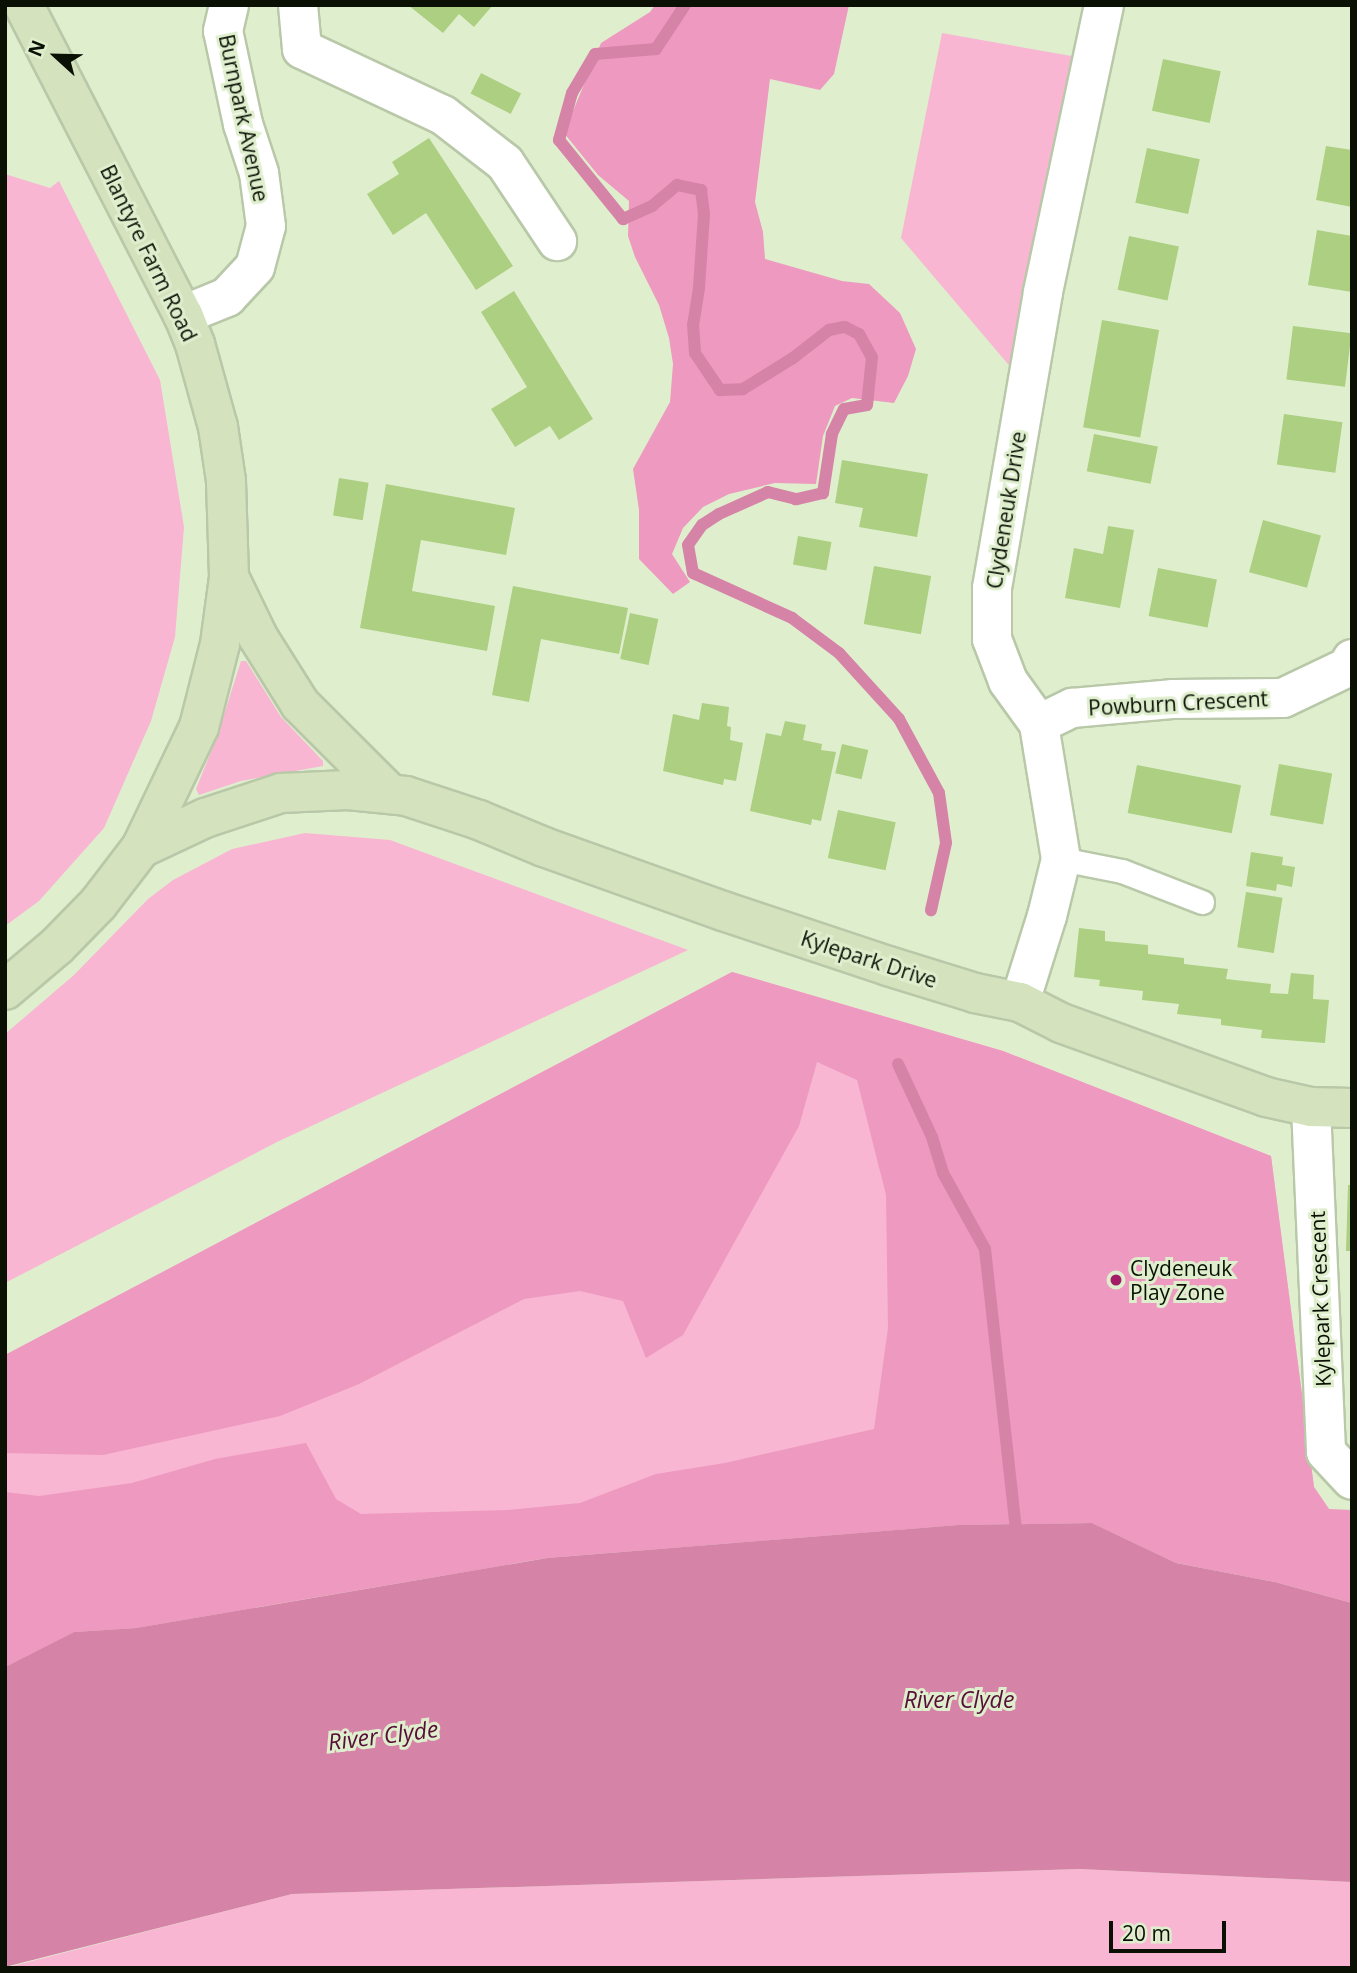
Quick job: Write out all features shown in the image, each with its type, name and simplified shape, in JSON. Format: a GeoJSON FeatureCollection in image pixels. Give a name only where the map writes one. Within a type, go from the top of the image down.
{"type":"FeatureCollection","features":[{"type":"Feature","properties":{"kind":"street","name":"Blantyre Farm Road"},"geometry":{"type":"LineString","coordinates":[[5,990],[57,946],[98,904],[141,848],[199,727],[220,644],[229,577],[226,481],[208,384],[183,315],[24,5]]}},
{"type":"Feature","properties":{"kind":"street","name":"Burnpark Avenue"},"geometry":{"type":"LineString","coordinates":[[183,315],[227,297],[256,267],[266,226],[259,173],[243,124],[223,31],[229,5]]}},
{"type":"Feature","properties":{"kind":"street"},"geometry":{"type":"LineString","coordinates":[[298,5],[302,49],[443,115],[505,163],[557,241]]}},
{"type":"Feature","properties":{"kind":"street","name":"Clydeneuk Drive"},"geometry":{"type":"LineString","coordinates":[[1020,1002],[1047,916],[1061,859],[1039,724],[1008,681],[992,639],[992,588],[1043,292],[1104,5]]}},
{"type":"Feature","properties":{"kind":"street"},"geometry":{"type":"LineString","coordinates":[[229,577],[258,637],[300,704],[389,793]]}},
{"type":"Feature","properties":{"kind":"street","name":"Powburn Crescent"},"geometry":{"type":"LineString","coordinates":[[1039,724],[1072,708],[1172,699],[1283,698],[1348,667],[1352,659]]}},
{"type":"Feature","properties":{"kind":"street","name":"Kylepark Drive"},"geometry":{"type":"LineString","coordinates":[[141,848],[205,818],[281,793],[325,789],[389,793],[427,801],[544,847],[888,966],[975,993],[1020,1002],[1061,1023],[1266,1097],[1311,1107],[1352,1108]]}},
{"type":"Feature","properties":{"kind":"street","name":"Kylepark Crescent"},"geometry":{"type":"LineString","coordinates":[[1311,1107],[1326,1452],[1352,1480]]}},
{"type":"Feature","properties":{"kind":"lane"},"geometry":{"type":"LineString","coordinates":[[1061,859],[1122,871],[1202,902]]}},
{"type":"Feature","properties":{"kind":"shaded area"},"geometry":{"type":"Polygon","coordinates":[[[655,5],[849,5],[834,74],[820,90],[770,79],[755,202],[763,232],[765,259],[842,281],[869,284],[900,313],[916,349],[908,376],[894,403],[852,398],[835,406],[823,436],[816,484],[775,483],[729,494],[703,507],[683,528],[672,554],[690,582],[673,594],[639,559],[639,510],[633,469],[670,402],[673,364],[669,338],[659,305],[635,257],[628,236],[629,201],[598,175],[564,133],[601,43],[650,12],[655,5]]]}},
{"type":"Feature","properties":{"kind":"shaded area"},"geometry":{"type":"Polygon","coordinates":[[[942,33],[1077,57],[1013,370],[901,238],[942,33]]]}},
{"type":"Feature","properties":{"kind":"shaded area"},"geometry":{"type":"Polygon","coordinates":[[[5,174],[50,188],[59,181],[160,380],[184,527],[175,637],[151,721],[104,828],[39,901],[5,926],[5,174]]]}},
{"type":"Feature","properties":{"kind":"shaded area"},"geometry":{"type":"Polygon","coordinates":[[[241,661],[246,661],[281,717],[323,761],[323,766],[241,781],[199,795],[196,789],[217,737],[241,661]]]}},
{"type":"Feature","properties":{"kind":"shaded area"},"geometry":{"type":"Polygon","coordinates":[[[305,833],[390,840],[688,950],[277,1142],[5,1283],[5,1034],[74,975],[148,899],[173,880],[232,849],[305,833]]]}},
{"type":"Feature","properties":{"kind":"shaded area"},"geometry":{"type":"Polygon","coordinates":[[[732,972],[1003,1051],[1271,1156],[1314,1487],[1329,1509],[1176,1563],[1092,1523],[958,1525],[546,1558],[136,1628],[74,1632],[5,1667],[5,1355],[732,972]]]}},
{"type":"Feature","properties":{"kind":"shaded area"},"geometry":{"type":"Polygon","coordinates":[[[732,972],[1003,1051],[1271,1156],[1314,1487],[1329,1509],[1352,1510],[1352,1603],[1275,1582],[1176,1563],[1092,1523],[958,1525],[546,1558],[136,1628],[74,1632],[5,1667],[5,1492],[39,1496],[132,1483],[215,1459],[306,1443],[336,1499],[361,1514],[508,1510],[580,1503],[656,1474],[725,1463],[874,1429],[888,1328],[886,1195],[857,1080],[817,1062],[799,1126],[683,1335],[646,1358],[623,1301],[580,1291],[524,1299],[359,1384],[280,1416],[103,1455],[5,1453],[5,1355],[732,972]]]}},
{"type":"Feature","properties":{"kind":"shaded area"},"geometry":{"type":"Polygon","coordinates":[[[1080,1869],[1352,1882],[1352,1968],[5,1968],[292,1894],[1080,1869]]]}},
{"type":"Feature","properties":{"kind":"water","name":"River Clyde"},"geometry":{"type":"Polygon","coordinates":[[[1092,1523],[1176,1563],[1275,1582],[1352,1603],[1352,1882],[1080,1869],[292,1894],[5,1967],[5,1667],[74,1632],[136,1628],[547,1558],[958,1525],[1092,1523]]]}},
{"type":"Feature","properties":{"kind":"building"},"geometry":{"type":"Polygon","coordinates":[[[408,5],[493,5],[474,27],[459,14],[443,33],[408,5]]]}},
{"type":"Feature","properties":{"kind":"building"},"geometry":{"type":"Polygon","coordinates":[[[1163,59],[1221,71],[1210,123],[1152,111],[1163,59]]]}},
{"type":"Feature","properties":{"kind":"building"},"geometry":{"type":"Polygon","coordinates":[[[481,73],[521,93],[511,114],[471,93],[481,73]]]}},
{"type":"Feature","properties":{"kind":"building"},"geometry":{"type":"Polygon","coordinates":[[[429,138],[513,266],[476,290],[426,213],[393,235],[367,194],[399,174],[392,162],[429,138]]]}},
{"type":"Feature","properties":{"kind":"building"},"geometry":{"type":"Polygon","coordinates":[[[1326,146],[1352,150],[1352,207],[1316,200],[1326,146]]]}},
{"type":"Feature","properties":{"kind":"building"},"geometry":{"type":"Polygon","coordinates":[[[1147,148],[1200,159],[1188,214],[1135,203],[1147,148]]]}},
{"type":"Feature","properties":{"kind":"building"},"geometry":{"type":"Polygon","coordinates":[[[1317,230],[1352,236],[1352,292],[1308,285],[1317,230]]]}},
{"type":"Feature","properties":{"kind":"building"},"geometry":{"type":"Polygon","coordinates":[[[1129,236],[1179,247],[1167,300],[1118,290],[1129,236]]]}},
{"type":"Feature","properties":{"kind":"building"},"geometry":{"type":"Polygon","coordinates":[[[514,291],[593,419],[559,440],[550,426],[515,447],[491,409],[527,387],[481,312],[514,291]]]}},
{"type":"Feature","properties":{"kind":"building"},"geometry":{"type":"Polygon","coordinates":[[[1102,320],[1159,330],[1140,437],[1083,427],[1102,320]]]}},
{"type":"Feature","properties":{"kind":"building"},"geometry":{"type":"Polygon","coordinates":[[[1293,326],[1352,333],[1345,387],[1286,380],[1293,326]]]}},
{"type":"Feature","properties":{"kind":"building"},"geometry":{"type":"Polygon","coordinates":[[[1284,414],[1342,422],[1335,473],[1277,465],[1284,414]]]}},
{"type":"Feature","properties":{"kind":"building"},"geometry":{"type":"Polygon","coordinates":[[[1094,434],[1158,446],[1151,484],[1087,471],[1094,434]]]}},
{"type":"Feature","properties":{"kind":"building"},"geometry":{"type":"Polygon","coordinates":[[[842,460],[928,474],[917,537],[859,527],[863,508],[835,503],[842,460]]]}},
{"type":"Feature","properties":{"kind":"building"},"geometry":{"type":"Polygon","coordinates":[[[339,478],[369,483],[363,520],[333,516],[339,478]]]}},
{"type":"Feature","properties":{"kind":"building"},"geometry":{"type":"Polygon","coordinates":[[[386,484],[515,508],[506,555],[421,540],[412,591],[495,606],[487,651],[360,628],[386,484]]]}},
{"type":"Feature","properties":{"kind":"building"},"geometry":{"type":"Polygon","coordinates":[[[1263,520],[1321,536],[1307,588],[1249,572],[1263,520]]]}},
{"type":"Feature","properties":{"kind":"building"},"geometry":{"type":"Polygon","coordinates":[[[1108,526],[1134,530],[1120,608],[1065,598],[1074,548],[1103,554],[1108,526]]]}},
{"type":"Feature","properties":{"kind":"building"},"geometry":{"type":"Polygon","coordinates":[[[798,536],[831,542],[826,570],[793,565],[798,536]]]}},
{"type":"Feature","properties":{"kind":"building"},"geometry":{"type":"Polygon","coordinates":[[[874,566],[931,576],[921,634],[864,624],[874,566]]]}},
{"type":"Feature","properties":{"kind":"building"},"geometry":{"type":"Polygon","coordinates":[[[1158,568],[1217,579],[1208,628],[1149,616],[1158,568]]]}},
{"type":"Feature","properties":{"kind":"building"},"geometry":{"type":"Polygon","coordinates":[[[513,586],[628,608],[619,654],[541,639],[529,702],[492,695],[513,586]]]}},
{"type":"Feature","properties":{"kind":"building"},"geometry":{"type":"Polygon","coordinates":[[[630,613],[658,619],[649,665],[620,659],[630,613]]]}},
{"type":"Feature","properties":{"kind":"building"},"geometry":{"type":"Polygon","coordinates":[[[702,703],[729,707],[727,726],[731,727],[730,740],[743,743],[736,781],[724,779],[723,785],[663,771],[673,714],[699,720],[702,703]]]}},
{"type":"Feature","properties":{"kind":"building"},"geometry":{"type":"Polygon","coordinates":[[[785,721],[806,725],[803,740],[822,744],[821,750],[836,752],[821,821],[812,819],[811,825],[750,811],[766,733],[781,736],[785,721]]]}},
{"type":"Feature","properties":{"kind":"building"},"geometry":{"type":"Polygon","coordinates":[[[842,744],[868,750],[862,779],[835,773],[842,744]]]}},
{"type":"Feature","properties":{"kind":"building"},"geometry":{"type":"Polygon","coordinates":[[[1279,764],[1332,773],[1323,825],[1270,815],[1279,764]]]}},
{"type":"Feature","properties":{"kind":"building"},"geometry":{"type":"Polygon","coordinates":[[[1137,765],[1241,785],[1232,833],[1128,813],[1137,765]]]}},
{"type":"Feature","properties":{"kind":"building"},"geometry":{"type":"Polygon","coordinates":[[[838,810],[896,822],[886,870],[828,858],[838,810]]]}},
{"type":"Feature","properties":{"kind":"building"},"geometry":{"type":"Polygon","coordinates":[[[1251,852],[1283,857],[1282,865],[1295,867],[1292,887],[1277,884],[1276,891],[1246,886],[1251,852]]]}},
{"type":"Feature","properties":{"kind":"building"},"geometry":{"type":"Polygon","coordinates":[[[1246,892],[1283,898],[1274,953],[1237,947],[1246,892]]]}},
{"type":"Feature","properties":{"kind":"building"},"geometry":{"type":"Polygon","coordinates":[[[1079,928],[1105,931],[1105,941],[1148,945],[1148,954],[1184,958],[1184,964],[1228,969],[1226,979],[1271,984],[1270,993],[1288,994],[1291,973],[1314,975],[1313,999],[1329,1000],[1325,1043],[1261,1038],[1262,1030],[1221,1025],[1221,1019],[1177,1014],[1179,1004],[1142,1000],[1143,991],[1099,986],[1100,980],[1074,977],[1079,928]]]}},
{"type":"Feature","properties":{"kind":"building"},"geometry":{"type":"Polygon","coordinates":[[[1348,1185],[1352,1185],[1352,1251],[1346,1251],[1348,1185]]]}},
{"type":"Feature","properties":{"kind":"waterway"},"geometry":{"type":"LineString","coordinates":[[685,5],[656,49],[595,54],[572,93],[559,140],[623,219],[652,206],[677,185],[701,190],[704,214],[699,288],[693,324],[695,353],[720,390],[743,389],[793,358],[829,330],[845,327],[859,334],[872,357],[867,405],[844,409],[832,434],[823,493],[796,499],[768,492],[719,514],[702,525],[688,545],[693,573],[792,618],[839,653],[899,719],[939,793],[946,843],[931,910]]}},
{"type":"Feature","properties":{"kind":"waterway"},"geometry":{"type":"LineString","coordinates":[[898,1064],[932,1137],[943,1173],[985,1249],[1017,1539]]}},
{"type":"Feature","properties":{"kind":"place","name":"Clydeneuk Play Zone"},"geometry":{"type":"Point","coordinates":[1116,1280]}}]}
